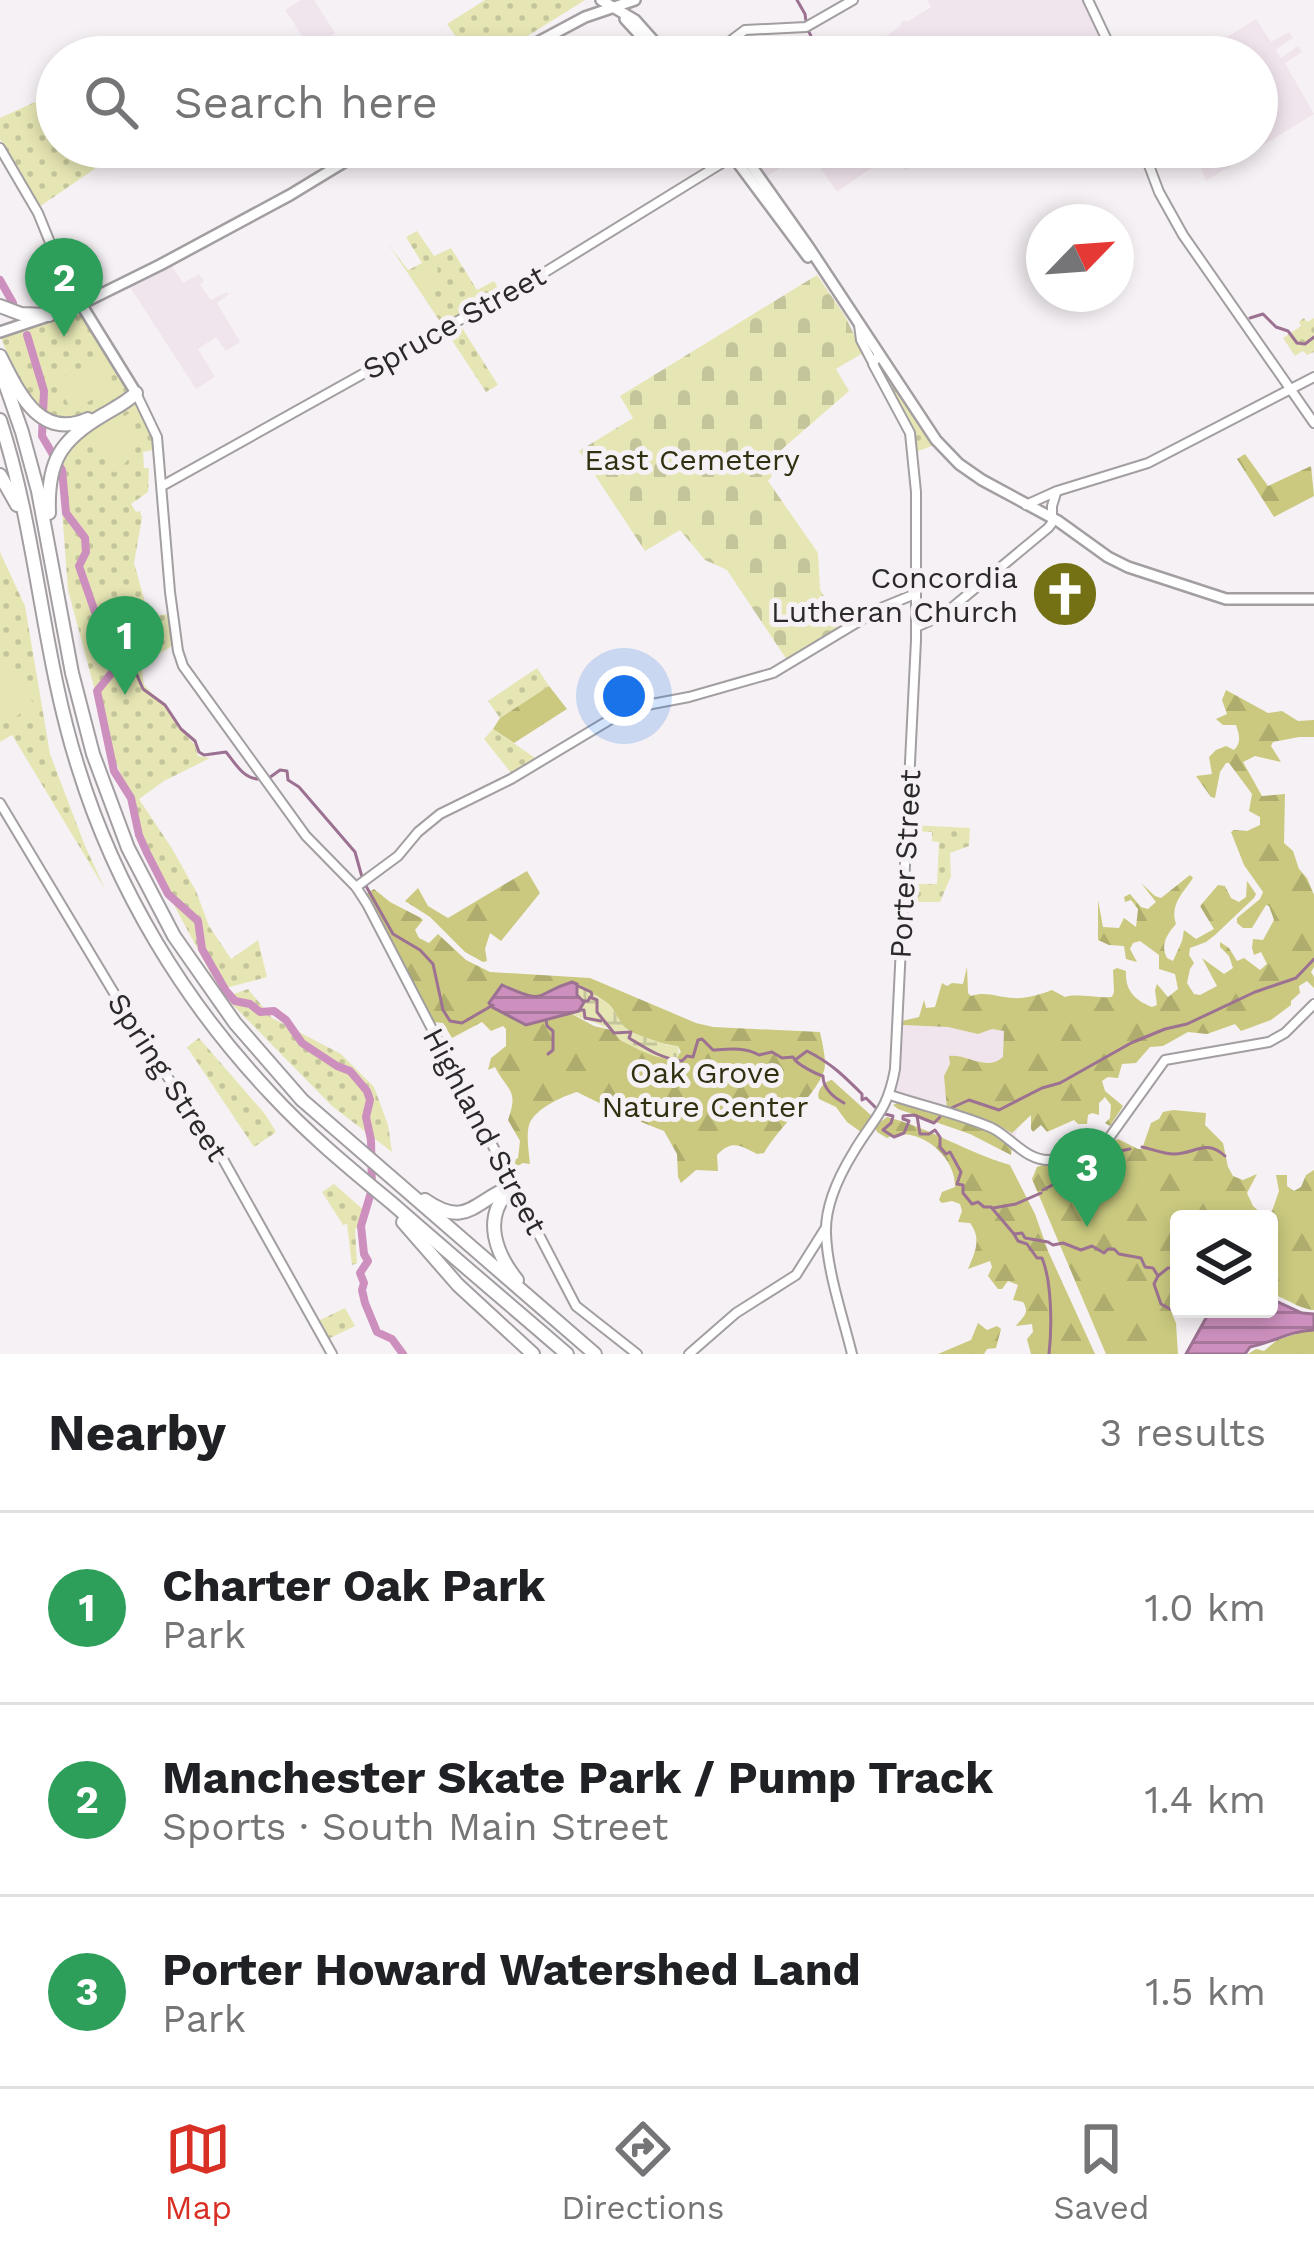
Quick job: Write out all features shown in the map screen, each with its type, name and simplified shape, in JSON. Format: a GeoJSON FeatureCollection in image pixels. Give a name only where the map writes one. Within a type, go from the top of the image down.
{"type":"FeatureCollection","features":[{"type":"Feature","properties":{"kind":"highway"},"geometry":{"type":"LineString","coordinates":[[0,306],[18,314],[49,316]]}},
{"type":"Feature","properties":{"kind":"highway"},"geometry":{"type":"LineString","coordinates":[[0,356],[21,395],[43,417],[67,424],[79,423],[136,393]]}},
{"type":"Feature","properties":{"kind":"highway"},"geometry":{"type":"LineString","coordinates":[[0,369],[34,476],[78,699],[99,773],[158,908],[197,971],[254,1048],[302,1100],[361,1154],[430,1203],[451,1213],[472,1210],[513,1186]]}},
{"type":"Feature","properties":{"kind":"highway"},"geometry":{"type":"LineString","coordinates":[[58,592],[49,506],[57,458],[75,433],[136,393]]}},
{"type":"Feature","properties":{"kind":"highway"},"geometry":{"type":"LineString","coordinates":[[0,420],[23,504],[62,711],[83,784],[112,857],[151,933],[196,1004],[295,1119],[567,1354]]}},
{"type":"Feature","properties":{"kind":"highway"},"geometry":{"type":"LineString","coordinates":[[0,475],[16,505],[42,603]]}},
{"type":"Feature","properties":{"kind":"highway"},"geometry":{"type":"LineString","coordinates":[[386,1173],[595,1354]]}},
{"type":"Feature","properties":{"kind":"highway"},"geometry":{"type":"LineString","coordinates":[[513,1186],[495,1213],[495,1242],[506,1267],[546,1312]]}},
{"type":"Feature","properties":{"kind":"highway"},"geometry":{"type":"LineString","coordinates":[[386,1201],[458,1285],[533,1354]]}},
{"type":"Feature","properties":{"kind":"main road"},"geometry":{"type":"LineString","coordinates":[[588,16],[597,0],[626,12],[647,36]]}},
{"type":"Feature","properties":{"kind":"main road"},"geometry":{"type":"LineString","coordinates":[[550,36],[588,16],[636,0],[634,9],[647,36]]}},
{"type":"Feature","properties":{"kind":"main road"},"geometry":{"type":"LineString","coordinates":[[0,332],[81,304],[226,230],[333,168]]}},
{"type":"Feature","properties":{"kind":"main road"},"geometry":{"type":"LineString","coordinates":[[748,168],[859,323],[876,359],[949,455],[994,489],[1053,519],[1119,563],[1219,598],[1314,599]]}},
{"type":"Feature","properties":{"kind":"main road"},"geometry":{"type":"LineString","coordinates":[[81,304],[136,393]]}},
{"type":"Feature","properties":{"kind":"street"},"geometry":{"type":"LineString","coordinates":[[737,36],[745,30],[808,26],[853,0]]}},
{"type":"Feature","properties":{"kind":"street"},"geometry":{"type":"LineString","coordinates":[[1088,0],[1105,36]]}},
{"type":"Feature","properties":{"kind":"street"},"geometry":{"type":"LineString","coordinates":[[0,148],[38,213],[81,304]]}},
{"type":"Feature","properties":{"kind":"street","name":"Spruce Street"},"geometry":{"type":"LineString","coordinates":[[162,486],[542,274],[707,168]]}},
{"type":"Feature","properties":{"kind":"street"},"geometry":{"type":"LineString","coordinates":[[1150,168],[1178,227],[1314,423]]}},
{"type":"Feature","properties":{"kind":"street","name":"Porter Street"},"geometry":{"type":"LineString","coordinates":[[852,1354],[826,1229],[844,1171],[890,1095],[916,627],[912,440],[876,359]]}},
{"type":"Feature","properties":{"kind":"street"},"geometry":{"type":"LineString","coordinates":[[1025,505],[1148,463],[1314,377]]}},
{"type":"Feature","properties":{"kind":"street","name":"Highland Street"},"geometry":{"type":"LineString","coordinates":[[136,393],[157,435],[174,621],[183,666],[306,836],[356,887],[372,913],[576,1306],[637,1354]]}},
{"type":"Feature","properties":{"kind":"street"},"geometry":{"type":"LineString","coordinates":[[916,627],[935,620],[1048,528],[1057,491]]}},
{"type":"Feature","properties":{"kind":"street"},"geometry":{"type":"LineString","coordinates":[[356,887],[398,856],[440,814],[510,780],[636,706],[773,673],[863,617],[915,599],[935,620]]}},
{"type":"Feature","properties":{"kind":"street","name":"Spring Street"},"geometry":{"type":"LineString","coordinates":[[0,802],[137,1033],[224,1161],[332,1354]]}},
{"type":"Feature","properties":{"kind":"street"},"geometry":{"type":"LineString","coordinates":[[890,1095],[993,1129],[1030,1156],[1050,1160],[1109,1138],[1166,1060],[1269,1042],[1314,1004]]}},
{"type":"Feature","properties":{"kind":"street"},"geometry":{"type":"LineString","coordinates":[[689,1354],[736,1313],[796,1275],[826,1229]]}},
{"type":"Feature","properties":{"kind":"shaded area"},"geometry":{"type":"Polygon","coordinates":[[[301,0],[314,0],[335,33],[302,36],[285,10],[301,0]]]}},
{"type":"Feature","properties":{"kind":"shaded area"},"geometry":{"type":"Polygon","coordinates":[[[927,0],[1084,0],[1100,36],[886,36],[931,7],[927,0]]]}},
{"type":"Feature","properties":{"kind":"shaded area"},"geometry":{"type":"Polygon","coordinates":[[[1256,19],[1267,36],[1229,36],[1256,19]]]}},
{"type":"Feature","properties":{"kind":"shaded area"},"geometry":{"type":"Polygon","coordinates":[[[1289,32],[1293,38],[1278,49],[1278,38],[1289,32]]]}},
{"type":"Feature","properties":{"kind":"shaded area"},"geometry":{"type":"Polygon","coordinates":[[[1298,46],[1302,52],[1285,63],[1314,114],[1278,136],[1278,53],[1281,58],[1298,46]]]}},
{"type":"Feature","properties":{"kind":"shaded area"},"geometry":{"type":"Polygon","coordinates":[[[758,168],[779,168],[765,178],[758,168]]]}},
{"type":"Feature","properties":{"kind":"shaded area"},"geometry":{"type":"Polygon","coordinates":[[[820,168],[871,168],[837,192],[820,168]]]}},
{"type":"Feature","properties":{"kind":"shaded area"},"geometry":{"type":"Polygon","coordinates":[[[1201,168],[1227,168],[1206,181],[1201,168]]]}},
{"type":"Feature","properties":{"kind":"shaded area"},"geometry":{"type":"Polygon","coordinates":[[[172,266],[183,283],[199,274],[204,281],[200,285],[211,300],[229,294],[217,303],[240,342],[226,351],[216,337],[198,349],[215,377],[196,389],[130,287],[172,266]]]}},
{"type":"Feature","properties":{"kind":"shaded area"},"geometry":{"type":"Polygon","coordinates":[[[572,982],[584,1002],[579,1011],[526,1025],[489,1003],[502,985],[540,996],[572,982]]]}},
{"type":"Feature","properties":{"kind":"shaded area"},"geometry":{"type":"Polygon","coordinates":[[[901,1025],[1051,1030],[1014,1138],[894,1092],[901,1025]]]}},
{"type":"Feature","properties":{"kind":"shaded area"},"geometry":{"type":"Polygon","coordinates":[[[1278,1302],[1314,1314],[1314,1330],[1250,1347],[1245,1354],[1186,1354],[1206,1318],[1278,1318],[1278,1302]]]}},
{"type":"Feature","properties":{"kind":"green space"},"geometry":{"type":"Polygon","coordinates":[[[485,0],[585,0],[528,36],[455,36],[447,24],[485,0]]]}},
{"type":"Feature","properties":{"kind":"green space"},"geometry":{"type":"Polygon","coordinates":[[[36,102],[36,168],[96,168],[39,207],[0,139],[0,118],[36,102]]]}},
{"type":"Feature","properties":{"kind":"green space"},"geometry":{"type":"Polygon","coordinates":[[[417,231],[434,256],[451,248],[477,290],[494,281],[501,293],[443,326],[389,245],[408,270],[422,263],[406,237],[417,231]]]}},
{"type":"Feature","properties":{"kind":"green space"},"geometry":{"type":"Polygon","coordinates":[[[435,259],[437,279],[424,295],[410,271],[435,259]]]}},
{"type":"Feature","properties":{"kind":"green space","name":"East Cemetery"},"geometry":{"type":"Polygon","coordinates":[[[817,275],[863,353],[836,369],[849,391],[765,464],[772,476],[768,481],[818,553],[820,589],[839,627],[790,661],[727,570],[705,560],[680,530],[645,551],[579,451],[633,418],[620,396],[817,275]]]}},
{"type":"Feature","properties":{"kind":"green space"},"geometry":{"type":"Polygon","coordinates":[[[81,314],[127,390],[101,408],[62,419],[46,414],[33,402],[1,338],[81,314]]]}},
{"type":"Feature","properties":{"kind":"green space"},"geometry":{"type":"Polygon","coordinates":[[[1304,318],[1307,322],[1314,318],[1314,352],[1295,356],[1283,338],[1301,326],[1304,318]]]}},
{"type":"Feature","properties":{"kind":"green space"},"geometry":{"type":"Polygon","coordinates":[[[459,323],[498,385],[486,392],[446,331],[459,323]]]}},
{"type":"Feature","properties":{"kind":"green space"},"geometry":{"type":"Polygon","coordinates":[[[102,358],[116,388],[71,410],[56,380],[102,358]]]}},
{"type":"Feature","properties":{"kind":"green space"},"geometry":{"type":"Polygon","coordinates":[[[879,360],[934,445],[916,452],[912,431],[875,363],[879,360]]]}},
{"type":"Feature","properties":{"kind":"green space"},"geometry":{"type":"Polygon","coordinates":[[[135,402],[152,434],[153,450],[143,452],[144,468],[149,468],[148,492],[131,504],[142,518],[134,563],[149,616],[170,614],[174,645],[141,664],[144,685],[195,745],[198,756],[210,758],[139,799],[171,847],[209,926],[231,959],[258,940],[267,977],[222,989],[159,877],[109,743],[68,590],[59,463],[79,436],[135,402]]]}},
{"type":"Feature","properties":{"kind":"green space"},"geometry":{"type":"Polygon","coordinates":[[[130,413],[135,446],[114,473],[92,438],[130,413]]]}},
{"type":"Feature","properties":{"kind":"green space"},"geometry":{"type":"Polygon","coordinates":[[[1245,454],[1268,486],[1311,466],[1314,496],[1274,517],[1237,459],[1245,454]]]}},
{"type":"Feature","properties":{"kind":"green space"},"geometry":{"type":"Polygon","coordinates":[[[0,552],[25,606],[50,754],[105,889],[12,735],[0,742],[0,552]]]}},
{"type":"Feature","properties":{"kind":"green space"},"geometry":{"type":"Polygon","coordinates":[[[4,660],[34,704],[13,719],[0,701],[0,663],[4,660]]]}},
{"type":"Feature","properties":{"kind":"green space"},"geometry":{"type":"Polygon","coordinates":[[[537,668],[549,686],[500,718],[488,701],[537,668]]]}},
{"type":"Feature","properties":{"kind":"green space"},"geometry":{"type":"Polygon","coordinates":[[[549,686],[567,709],[514,743],[493,729],[500,718],[549,686]]]}},
{"type":"Feature","properties":{"kind":"green space"},"geometry":{"type":"Polygon","coordinates":[[[1226,690],[1268,713],[1282,711],[1298,721],[1314,720],[1314,737],[1273,742],[1281,762],[1255,756],[1243,762],[1262,796],[1285,794],[1284,843],[1293,851],[1314,895],[1314,988],[1307,981],[1299,986],[1300,993],[1291,1005],[1271,1020],[1241,1031],[1235,1024],[1207,1034],[1188,1032],[1163,1046],[1150,1047],[1136,1063],[1122,1064],[1118,1078],[1102,1081],[1105,1091],[1123,1106],[1110,1126],[1105,1123],[1111,1105],[1105,1097],[1099,1103],[1099,1115],[1088,1115],[1087,1124],[1074,1120],[1047,1132],[1041,1125],[1033,1132],[1031,1115],[1012,1133],[947,1109],[944,1076],[949,1056],[997,1061],[1003,1057],[1004,1031],[978,1034],[903,1025],[902,1021],[919,1017],[924,1000],[926,1008],[935,1007],[942,983],[963,984],[967,967],[971,996],[1022,998],[1052,990],[1065,997],[1112,997],[1113,970],[1117,968],[1126,971],[1132,994],[1152,1007],[1157,1005],[1157,984],[1168,997],[1178,989],[1175,974],[1159,969],[1159,955],[1140,941],[1130,949],[1137,962],[1126,959],[1124,946],[1098,940],[1098,900],[1103,927],[1119,928],[1124,918],[1136,927],[1138,909],[1124,897],[1130,894],[1148,909],[1156,902],[1141,883],[1161,898],[1190,875],[1193,878],[1175,906],[1176,924],[1164,944],[1167,958],[1173,961],[1184,930],[1196,939],[1214,929],[1200,906],[1218,885],[1225,886],[1239,902],[1246,897],[1247,881],[1254,898],[1215,935],[1190,948],[1194,963],[1187,983],[1200,995],[1217,986],[1202,958],[1224,974],[1233,968],[1220,942],[1237,961],[1244,958],[1260,970],[1267,964],[1261,952],[1254,955],[1252,948],[1253,939],[1263,940],[1274,920],[1269,906],[1252,928],[1237,923],[1263,892],[1244,865],[1231,832],[1260,825],[1260,817],[1249,811],[1252,794],[1229,763],[1220,772],[1215,798],[1196,776],[1212,774],[1209,757],[1216,750],[1226,746],[1234,750],[1238,744],[1236,725],[1223,725],[1216,719],[1227,714],[1222,700],[1226,690]]]}},
{"type":"Feature","properties":{"kind":"green space"},"geometry":{"type":"Polygon","coordinates":[[[493,729],[538,760],[512,774],[484,739],[493,729]]]}},
{"type":"Feature","properties":{"kind":"green space"},"geometry":{"type":"Polygon","coordinates":[[[910,825],[970,828],[969,846],[950,853],[951,876],[940,902],[907,902],[908,884],[937,884],[939,842],[932,841],[932,832],[910,831],[910,825]]]}},
{"type":"Feature","properties":{"kind":"green space"},"geometry":{"type":"Polygon","coordinates":[[[527,871],[540,893],[501,941],[490,933],[487,961],[483,962],[405,901],[418,888],[428,906],[448,918],[527,871]]]}},
{"type":"Feature","properties":{"kind":"green space","name":"Oak Grove Nature Center"},"geometry":{"type":"Polygon","coordinates":[[[374,889],[421,918],[415,930],[419,938],[429,943],[438,934],[466,960],[490,972],[590,978],[713,1027],[820,1032],[824,1071],[764,1153],[727,1147],[717,1155],[718,1171],[696,1170],[681,1183],[677,1154],[664,1131],[577,1092],[532,1119],[530,1164],[510,1170],[507,1165],[518,1158],[520,1141],[508,1120],[511,1091],[495,1067],[488,1070],[491,1058],[506,1046],[506,1029],[491,1031],[482,1022],[452,1038],[443,1023],[431,1022],[366,894],[374,889]],[[572,982],[532,995],[505,985],[490,1003],[525,1025],[570,1013],[652,1055],[673,1060],[681,1052],[678,1046],[627,1029],[609,1004],[572,982]]]}},
{"type":"Feature","properties":{"kind":"green space"},"geometry":{"type":"Polygon","coordinates":[[[577,984],[609,1004],[627,1031],[678,1046],[679,1056],[651,1055],[608,1028],[570,1013],[578,1012],[584,1002],[577,996],[577,984]]]}},
{"type":"Feature","properties":{"kind":"green space"},"geometry":{"type":"Polygon","coordinates":[[[248,989],[272,1018],[341,1054],[374,1087],[392,1152],[332,1106],[225,997],[248,989]]]}},
{"type":"Feature","properties":{"kind":"green space"},"geometry":{"type":"Polygon","coordinates":[[[199,1038],[276,1132],[254,1147],[187,1047],[199,1038]]]}},
{"type":"Feature","properties":{"kind":"green space"},"geometry":{"type":"Polygon","coordinates":[[[832,1080],[874,1118],[861,1132],[836,1107],[819,1099],[821,1087],[832,1080]]]}},
{"type":"Feature","properties":{"kind":"green space"},"geometry":{"type":"Polygon","coordinates":[[[899,1102],[990,1133],[1012,1147],[1011,1155],[970,1134],[898,1109],[893,1105],[899,1102]]]}},
{"type":"Feature","properties":{"kind":"green space"},"geometry":{"type":"Polygon","coordinates":[[[1163,1112],[1206,1113],[1205,1125],[1223,1143],[1233,1176],[1243,1180],[1257,1174],[1247,1193],[1258,1210],[1170,1210],[1170,1318],[1176,1323],[1178,1354],[1106,1354],[1032,1179],[1037,1167],[1118,1139],[1142,1149],[1151,1123],[1163,1112]]]}},
{"type":"Feature","properties":{"kind":"green space"},"geometry":{"type":"Polygon","coordinates":[[[887,1117],[1010,1165],[1095,1354],[1031,1354],[1027,1339],[1032,1324],[1016,1326],[1026,1310],[1023,1302],[1013,1300],[1018,1285],[1008,1281],[998,1289],[988,1276],[990,1261],[968,1269],[976,1246],[974,1229],[970,1223],[958,1222],[960,1204],[939,1200],[942,1192],[955,1187],[949,1164],[922,1138],[898,1134],[887,1138],[877,1132],[875,1126],[887,1117]]]}},
{"type":"Feature","properties":{"kind":"green space"},"geometry":{"type":"Polygon","coordinates":[[[1314,1170],[1314,1310],[1278,1297],[1278,1210],[1272,1210],[1279,1191],[1276,1175],[1287,1175],[1287,1186],[1294,1191],[1314,1170]]]}},
{"type":"Feature","properties":{"kind":"green space"},"geometry":{"type":"Polygon","coordinates":[[[334,1184],[367,1213],[363,1225],[355,1229],[357,1263],[352,1265],[347,1224],[343,1225],[322,1192],[334,1184]]]}},
{"type":"Feature","properties":{"kind":"green space"},"geometry":{"type":"Polygon","coordinates":[[[345,1308],[355,1326],[328,1339],[318,1321],[345,1308]]]}},
{"type":"Feature","properties":{"kind":"green space"},"geometry":{"type":"Polygon","coordinates":[[[978,1323],[987,1330],[1001,1329],[996,1348],[984,1354],[938,1354],[971,1340],[978,1323]]]}},
{"type":"Feature","properties":{"kind":"green space"},"geometry":{"type":"Polygon","coordinates":[[[1314,1331],[1314,1354],[1248,1354],[1264,1351],[1277,1340],[1314,1331]]]}},
{"type":"Feature","properties":{"kind":"waterway"},"geometry":{"type":"LineString","coordinates":[[797,0],[806,21]]}},
{"type":"Feature","properties":{"kind":"waterway"},"geometry":{"type":"LineString","coordinates":[[808,30],[811,36]]}},
{"type":"Feature","properties":{"kind":"waterway"},"geometry":{"type":"LineString","coordinates":[[0,280],[13,303]]}},
{"type":"Feature","properties":{"kind":"waterway"},"geometry":{"type":"LineString","coordinates":[[1250,318],[1263,314],[1297,343],[1305,344],[1314,337]]}},
{"type":"Feature","properties":{"kind":"waterway"},"geometry":{"type":"LineString","coordinates":[[27,335],[44,391],[42,436],[62,470],[66,513],[85,538],[86,552],[79,566],[97,618],[127,645],[127,654],[97,691],[114,771],[131,798],[147,853],[168,894],[198,921],[202,949],[226,991],[235,1001],[260,1012],[274,1011],[302,1043],[350,1071],[367,1091],[372,1189],[361,1226],[368,1261],[360,1273],[362,1290],[377,1332],[392,1339],[403,1354]]}},
{"type":"Feature","properties":{"kind":"waterway"},"geometry":{"type":"LineString","coordinates":[[127,652],[143,689],[165,705],[199,752],[226,752],[244,773],[258,779]]}},
{"type":"Feature","properties":{"kind":"waterway"},"geometry":{"type":"LineString","coordinates":[[269,778],[287,771],[288,780],[355,852],[362,877]]}},
{"type":"Feature","properties":{"kind":"waterway"},"geometry":{"type":"LineString","coordinates":[[366,886],[393,934],[433,964],[450,1021],[462,1023],[493,1005]]}},
{"type":"Feature","properties":{"kind":"waterway"},"geometry":{"type":"LineString","coordinates":[[949,1109],[969,1100],[999,1110],[1131,1043],[1296,978],[1314,959]]}},
{"type":"Feature","properties":{"kind":"waterway"},"geometry":{"type":"LineString","coordinates":[[578,986],[592,995]]}},
{"type":"Feature","properties":{"kind":"waterway"},"geometry":{"type":"LineString","coordinates":[[583,1001],[597,1000],[597,1012],[614,1033],[631,1032],[629,1038],[674,1060],[693,1057],[702,1039],[713,1050],[772,1052],[795,1060],[807,1051],[837,1070],[862,1094],[862,1100],[866,1098],[878,1110]]}},
{"type":"Feature","properties":{"kind":"waterway"},"geometry":{"type":"LineString","coordinates":[[579,1010],[584,1010],[585,1018],[601,1021]]}},
{"type":"Feature","properties":{"kind":"waterway"},"geometry":{"type":"LineString","coordinates":[[546,1020],[553,1031],[553,1050],[548,1054]]}},
{"type":"Feature","properties":{"kind":"waterway"},"geometry":{"type":"LineString","coordinates":[[795,1060],[823,1076],[829,1092],[844,1103]]}},
{"type":"Feature","properties":{"kind":"waterway"},"geometry":{"type":"LineString","coordinates":[[885,1114],[893,1116],[883,1130],[894,1137],[904,1133],[909,1121],[903,1116],[934,1123],[940,1117]]}},
{"type":"Feature","properties":{"kind":"waterway"},"geometry":{"type":"LineString","coordinates":[[917,1116],[920,1134],[935,1130],[940,1147],[950,1152],[961,1172],[957,1184],[963,1185],[972,1204],[991,1207],[1014,1234],[1081,1250],[1092,1246],[1104,1253],[1114,1249],[1141,1258],[1158,1276],[1168,1268]]}},
{"type":"Feature","properties":{"kind":"waterway"},"geometry":{"type":"LineString","coordinates":[[1142,1147],[1174,1154],[1206,1147],[1225,1156]]}},
{"type":"Feature","properties":{"kind":"waterway"},"geometry":{"type":"LineString","coordinates":[[1043,1190],[1088,1170],[1110,1153],[1130,1149]]}},
{"type":"Feature","properties":{"kind":"waterway"},"geometry":{"type":"LineString","coordinates":[[993,1208],[1041,1193]]}},
{"type":"Feature","properties":{"kind":"waterway"},"geometry":{"type":"LineString","coordinates":[[1014,1234],[1042,1258],[1045,1268],[1049,1354]]}},
{"type":"Feature","properties":{"kind":"waterway"},"geometry":{"type":"LineString","coordinates":[[1158,1276],[1154,1284],[1161,1304],[1170,1309]]}},
{"type":"Feature","properties":{"kind":"place","name":"Manchester Skate Park / Pump Track"},"geometry":{"type":"Point","coordinates":[64,337]}},
{"type":"Feature","properties":{"kind":"place","name":"Concordia Lutheran Church"},"geometry":{"type":"Point","coordinates":[1065,594]}},
{"type":"Feature","properties":{"kind":"place","name":"Charter Oak Park"},"geometry":{"type":"Point","coordinates":[125,695]}},
{"type":"Feature","properties":{"kind":"place","name":"Porter Howard Watershed Land"},"geometry":{"type":"Point","coordinates":[1087,1227]}}]}
